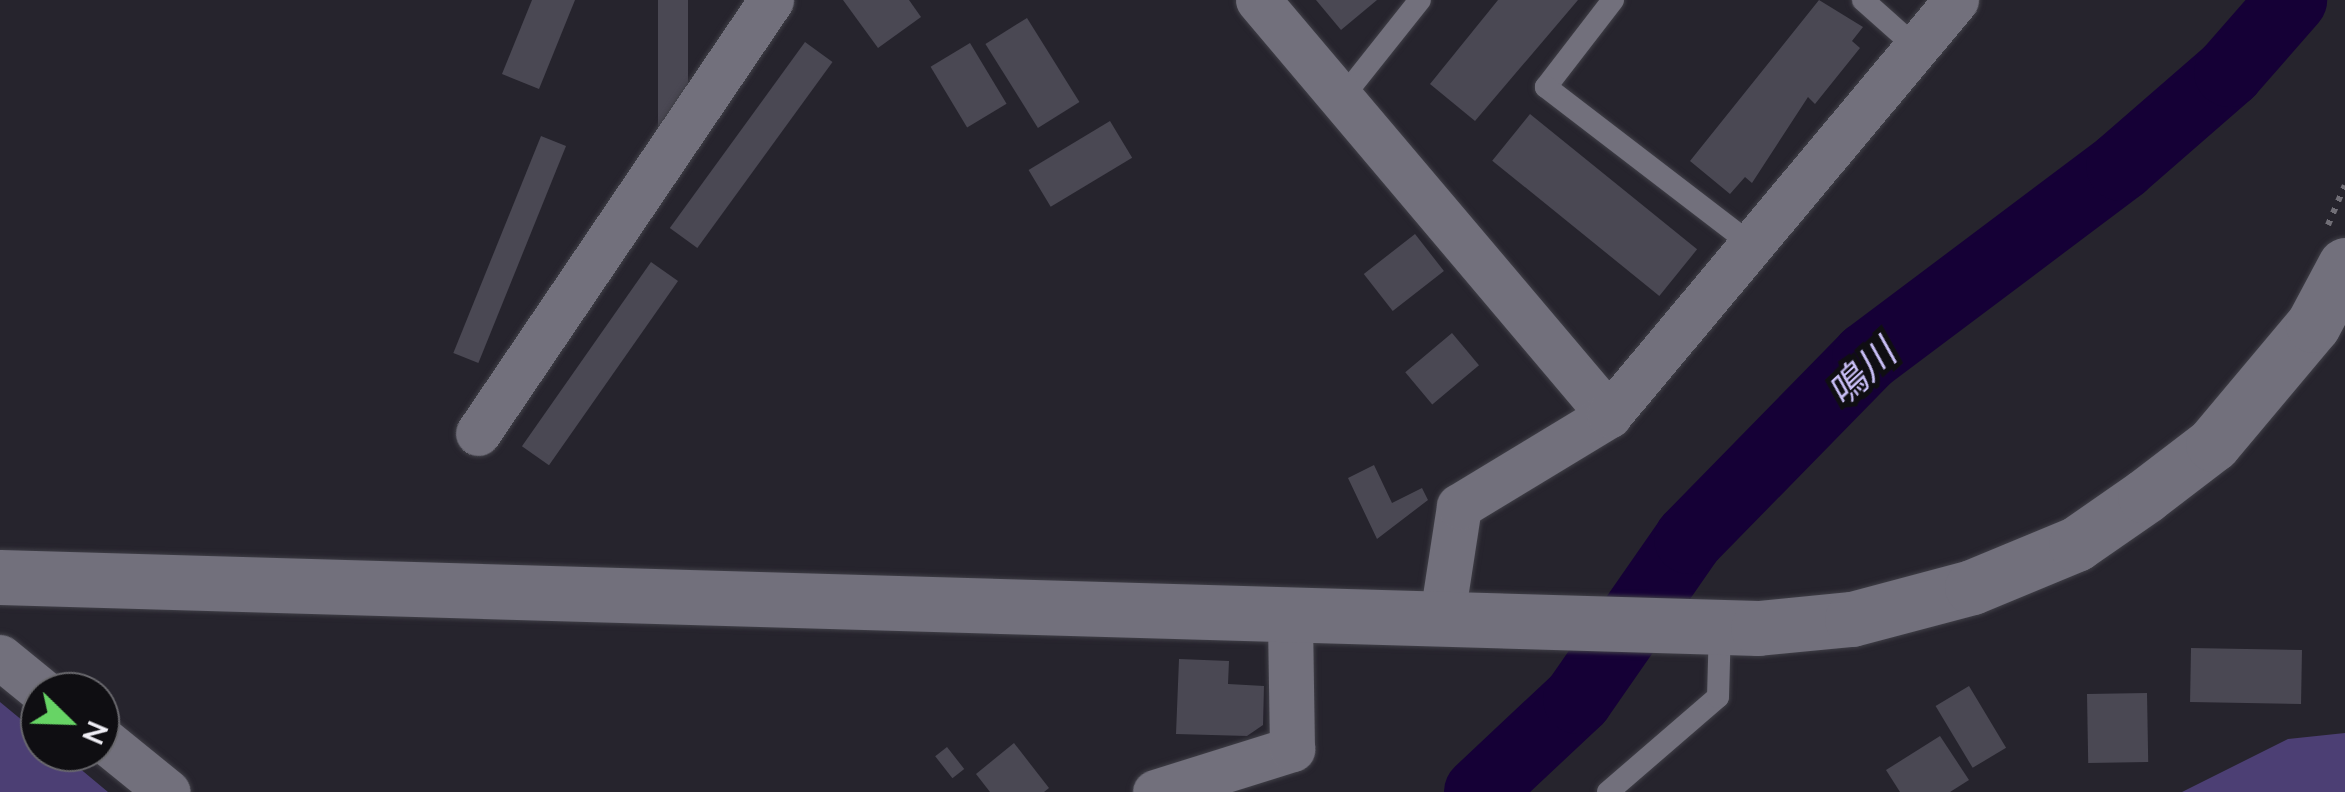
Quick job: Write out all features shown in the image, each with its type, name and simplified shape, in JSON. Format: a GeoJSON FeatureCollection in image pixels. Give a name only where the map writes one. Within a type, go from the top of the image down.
{"type":"FeatureCollection","features":[{"type":"Feature","properties":{"kind":"street"},"geometry":{"type":"LineString","coordinates":[[478,433],[770,0]]}},
{"type":"Feature","properties":{"kind":"street"},"geometry":{"type":"LineString","coordinates":[[1258,0],[1609,415]]}},
{"type":"Feature","properties":{"kind":"street"},"geometry":{"type":"LineString","coordinates":[[1442,616],[1458,506],[1609,415],[1956,0]]}},
{"type":"Feature","properties":{"kind":"street"},"geometry":{"type":"LineString","coordinates":[[0,577],[1290,615],[1442,616],[1707,627],[1852,620],[1972,587],[2076,544],[2213,444],[2312,325],[2335,248]]}},
{"type":"Feature","properties":{"kind":"street"},"geometry":{"type":"LineString","coordinates":[[1155,792],[1292,749],[1290,615]]}},
{"type":"Feature","properties":{"kind":"street"},"geometry":{"type":"LineString","coordinates":[[0,658],[20,674]]}},
{"type":"Feature","properties":{"kind":"street"},"geometry":{"type":"LineString","coordinates":[[120,754],[168,792]]}},
{"type":"Feature","properties":{"kind":"lane"},"geometry":{"type":"LineString","coordinates":[[1342,98],[1420,0]]}},
{"type":"Feature","properties":{"kind":"lane"},"geometry":{"type":"LineString","coordinates":[[1613,0],[1546,87],[1752,245]]}},
{"type":"Feature","properties":{"kind":"lane"},"geometry":{"type":"LineString","coordinates":[[1864,0],[1918,49]]}},
{"type":"Feature","properties":{"kind":"lane"},"geometry":{"type":"LineString","coordinates":[[1608,792],[1718,697],[1707,627]]}},
{"type":"Feature","properties":{"kind":"path"},"geometry":{"type":"LineString","coordinates":[[2335,248],[2345,184]]}},
{"type":"Feature","properties":{"kind":"shaded area"},"geometry":{"type":"Polygon","coordinates":[[[0,702],[20,718],[20,772],[84,772],[108,792],[0,792],[0,702]]]}},
{"type":"Feature","properties":{"kind":"shaded area"},"geometry":{"type":"Polygon","coordinates":[[[2345,733],[2345,792],[2182,792],[2288,739],[2345,733]]]}},
{"type":"Feature","properties":{"kind":"building"},"geometry":{"type":"Polygon","coordinates":[[[532,0],[575,0],[539,89],[502,74],[532,0]]]}},
{"type":"Feature","properties":{"kind":"building"},"geometry":{"type":"Polygon","coordinates":[[[658,0],[688,0],[688,133],[658,133],[658,0]]]}},
{"type":"Feature","properties":{"kind":"building"},"geometry":{"type":"Polygon","coordinates":[[[843,0],[909,0],[921,17],[878,48],[843,0]]]}},
{"type":"Feature","properties":{"kind":"building"},"geometry":{"type":"Polygon","coordinates":[[[1316,0],[1377,0],[1341,30],[1316,0]]]}},
{"type":"Feature","properties":{"kind":"building"},"geometry":{"type":"Polygon","coordinates":[[[1498,0],[1578,0],[1475,121],[1430,84],[1498,0]]]}},
{"type":"Feature","properties":{"kind":"building"},"geometry":{"type":"Polygon","coordinates":[[[1819,0],[1863,27],[1852,41],[1860,48],[1815,104],[1808,97],[1752,183],[1745,177],[1730,194],[1690,161],[1819,0]]]}},
{"type":"Feature","properties":{"kind":"building"},"geometry":{"type":"Polygon","coordinates":[[[1027,18],[1079,102],[1038,128],[985,44],[1027,18]]]}},
{"type":"Feature","properties":{"kind":"building"},"geometry":{"type":"Polygon","coordinates":[[[805,42],[833,62],[697,248],[670,228],[805,42]]]}},
{"type":"Feature","properties":{"kind":"building"},"geometry":{"type":"Polygon","coordinates":[[[970,43],[1007,104],[967,128],[931,67],[970,43]]]}},
{"type":"Feature","properties":{"kind":"building"},"geometry":{"type":"Polygon","coordinates":[[[1530,114],[1697,249],[1659,296],[1492,161],[1530,114]]]}},
{"type":"Feature","properties":{"kind":"building"},"geometry":{"type":"Polygon","coordinates":[[[1110,121],[1132,158],[1051,207],[1029,170],[1110,121]]]}},
{"type":"Feature","properties":{"kind":"building"},"geometry":{"type":"Polygon","coordinates":[[[541,136],[566,146],[478,363],[453,353],[541,136]]]}},
{"type":"Feature","properties":{"kind":"building"},"geometry":{"type":"Polygon","coordinates":[[[1415,234],[1444,271],[1393,311],[1364,274],[1415,234]]]}},
{"type":"Feature","properties":{"kind":"building"},"geometry":{"type":"Polygon","coordinates":[[[651,262],[678,281],[549,465],[522,446],[651,262]]]}},
{"type":"Feature","properties":{"kind":"building"},"geometry":{"type":"Polygon","coordinates":[[[1452,333],[1479,365],[1432,404],[1405,372],[1452,333]]]}},
{"type":"Feature","properties":{"kind":"building"},"geometry":{"type":"Polygon","coordinates":[[[1374,465],[1392,503],[1422,488],[1428,500],[1377,539],[1348,478],[1374,465]]]}},
{"type":"Feature","properties":{"kind":"building"},"geometry":{"type":"Polygon","coordinates":[[[2191,648],[2302,650],[2301,704],[2190,702],[2191,648]]]}},
{"type":"Feature","properties":{"kind":"building"},"geometry":{"type":"Polygon","coordinates":[[[1179,659],[1229,661],[1228,684],[1264,686],[1263,725],[1247,736],[1176,734],[1179,659]]]}},
{"type":"Feature","properties":{"kind":"building"},"geometry":{"type":"Polygon","coordinates":[[[1969,686],[2006,748],[1973,768],[1936,706],[1969,686]]]}},
{"type":"Feature","properties":{"kind":"building"},"geometry":{"type":"Polygon","coordinates":[[[2147,693],[2148,762],[2088,763],[2087,694],[2147,693]]]}},
{"type":"Feature","properties":{"kind":"building"},"geometry":{"type":"Polygon","coordinates":[[[1940,736],[1969,780],[1950,792],[1900,792],[1886,770],[1940,736]]]}},
{"type":"Feature","properties":{"kind":"building"},"geometry":{"type":"Polygon","coordinates":[[[1014,743],[1049,788],[1044,792],[990,792],[976,774],[1014,743]]]}},
{"type":"Feature","properties":{"kind":"building"},"geometry":{"type":"Polygon","coordinates":[[[947,747],[964,769],[952,778],[935,756],[947,747]]]}},
{"type":"Feature","properties":{"kind":"waterway","name":"鳴川"},"geometry":{"type":"LineString","coordinates":[[1479,792],[1578,699],[1689,539],[1867,357],[2121,166],[2229,72],[2292,0]]}}]}
